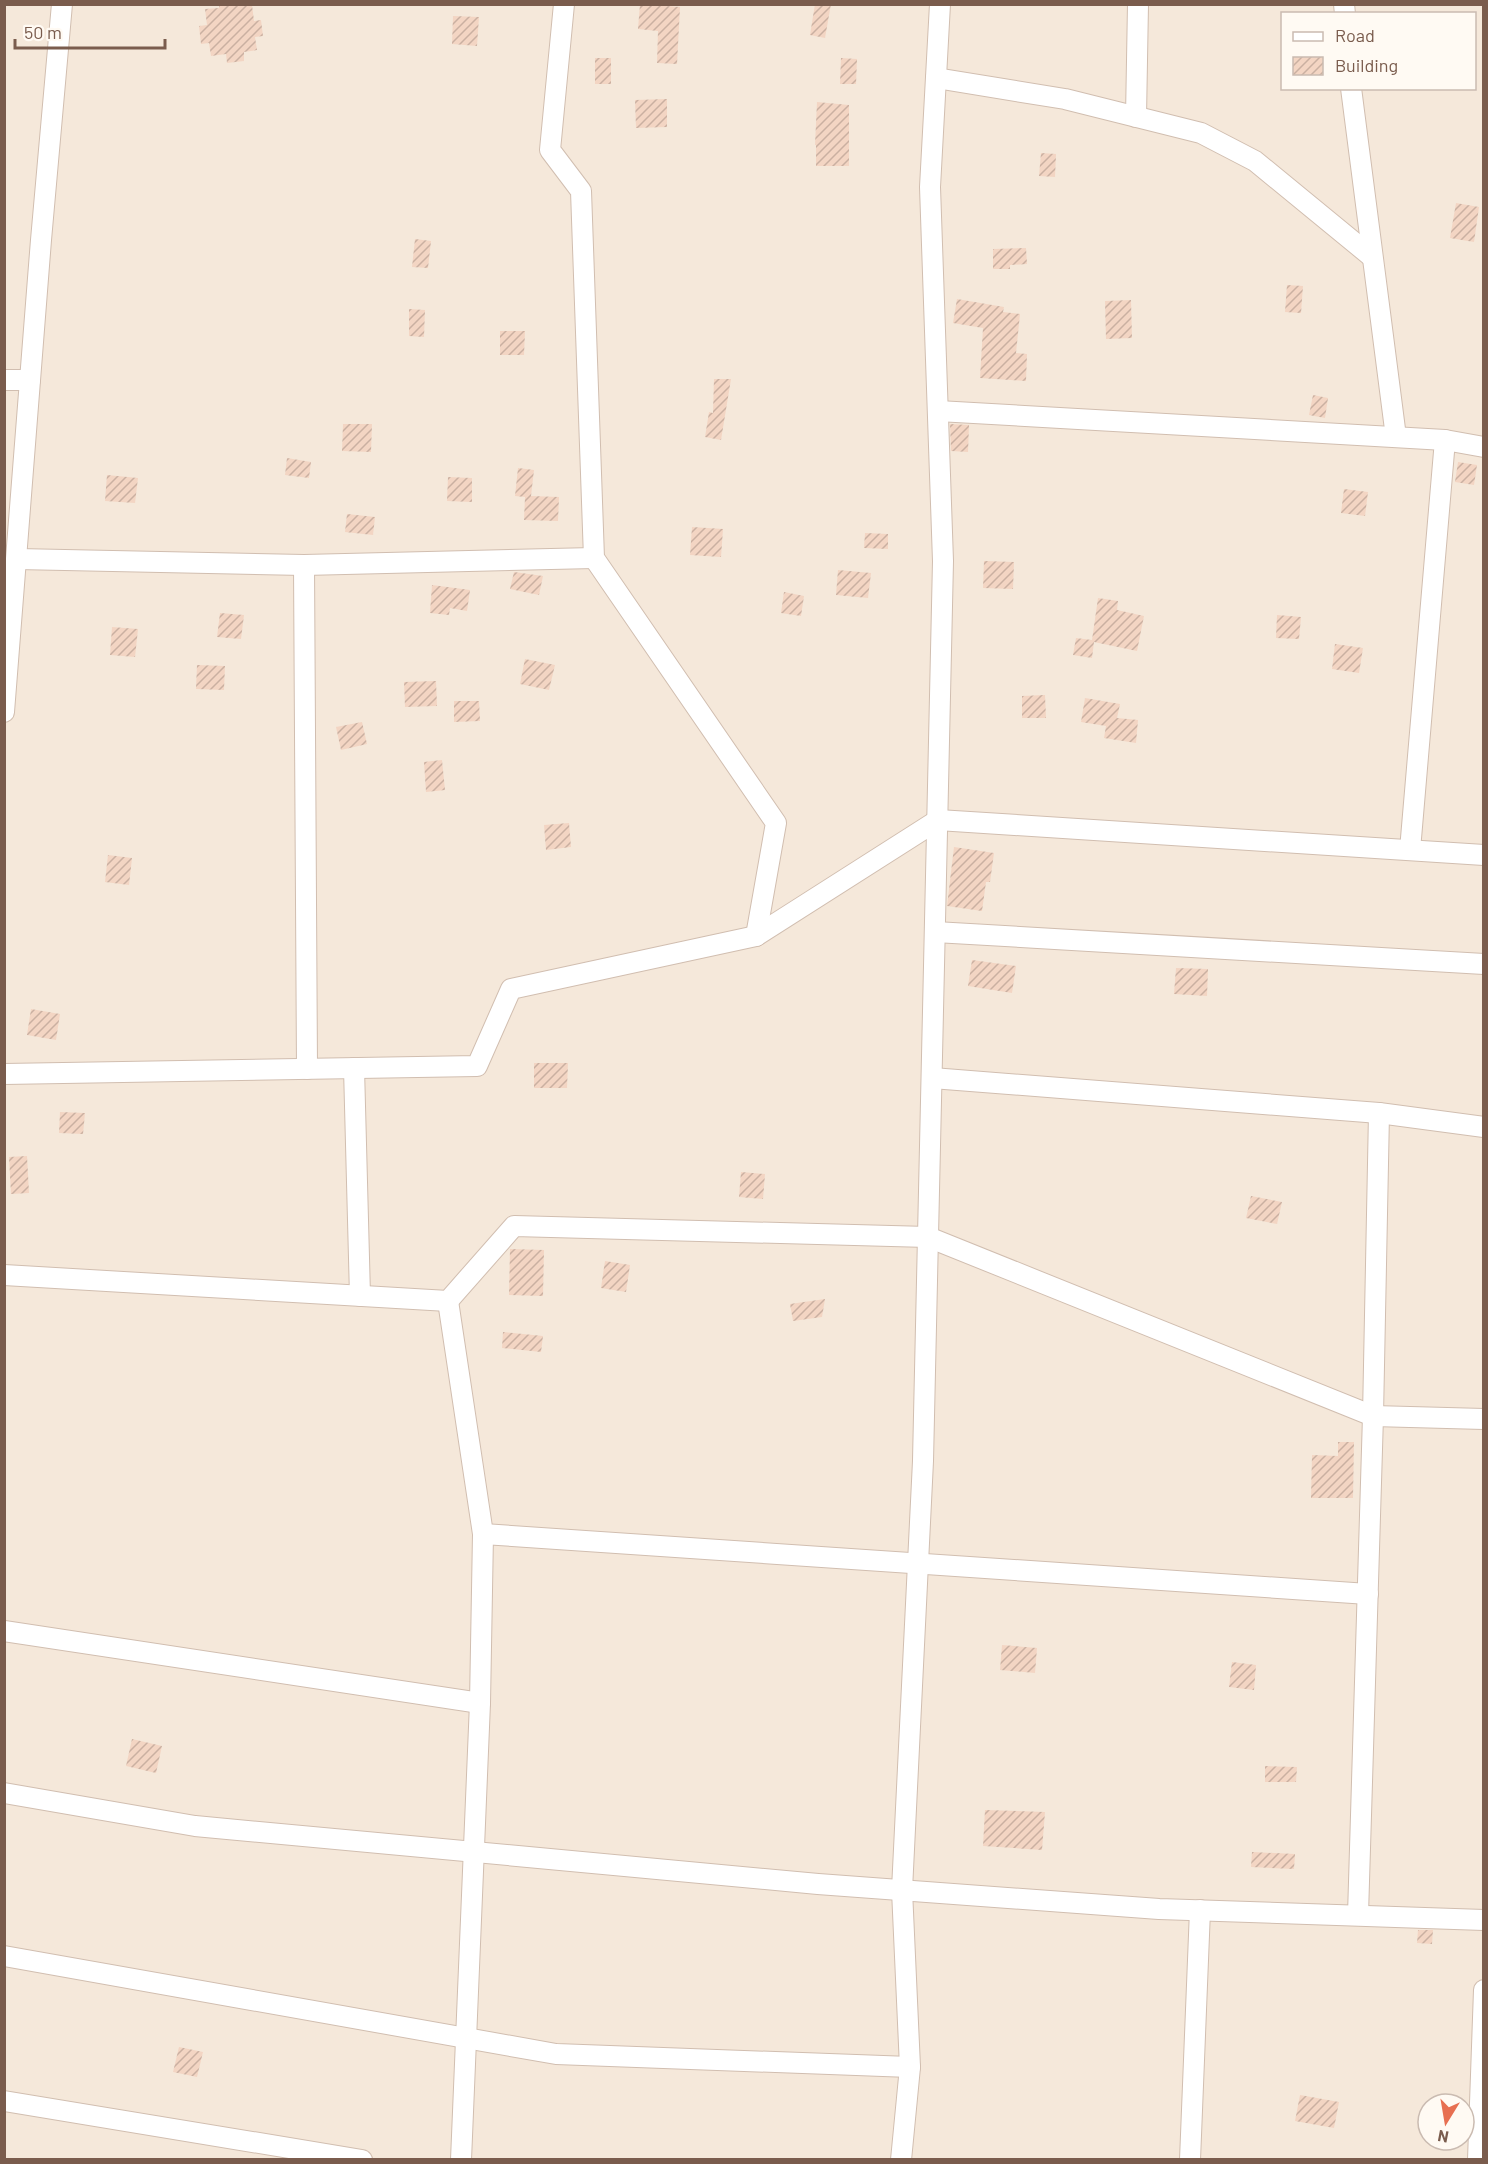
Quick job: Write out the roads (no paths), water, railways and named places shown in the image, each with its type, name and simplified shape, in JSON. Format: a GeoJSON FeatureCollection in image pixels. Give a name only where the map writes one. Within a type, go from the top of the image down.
{"type":"FeatureCollection","features":[{"type":"Feature","properties":{"kind":"street"},"geometry":{"type":"LineString","coordinates":[[4,712],[62,4]]}},
{"type":"Feature","properties":{"kind":"street"},"geometry":{"type":"LineString","coordinates":[[564,4],[550,150],[581,191],[594,558],[776,823],[756,936]]}},
{"type":"Feature","properties":{"kind":"street"},"geometry":{"type":"LineString","coordinates":[[901,2160],[910,2067],[902,1890],[923,1461],[943,561],[930,187],[940,4]]}},
{"type":"Feature","properties":{"kind":"street"},"geometry":{"type":"LineString","coordinates":[[1136,117],[1138,4]]}},
{"type":"Feature","properties":{"kind":"street"},"geometry":{"type":"LineString","coordinates":[[936,78],[1065,99],[1201,133],[1255,161],[1372,257]]}},
{"type":"Feature","properties":{"kind":"street"},"geometry":{"type":"LineString","coordinates":[[1351,90],[1396,437]]}},
{"type":"Feature","properties":{"kind":"street"},"geometry":{"type":"LineString","coordinates":[[4,380],[30,380]]}},
{"type":"Feature","properties":{"kind":"street"},"geometry":{"type":"LineString","coordinates":[[938,411],[1445,440],[1484,447]]}},
{"type":"Feature","properties":{"kind":"street"},"geometry":{"type":"LineString","coordinates":[[1410,850],[1445,440]]}},
{"type":"Feature","properties":{"kind":"street"},"geometry":{"type":"LineString","coordinates":[[16,559],[304,565],[594,558]]}},
{"type":"Feature","properties":{"kind":"street"},"geometry":{"type":"LineString","coordinates":[[304,565],[308,1069]]}},
{"type":"Feature","properties":{"kind":"street"},"geometry":{"type":"LineString","coordinates":[[4,1074],[477,1066],[511,989],[756,936],[938,820],[1484,855]]}},
{"type":"Feature","properties":{"kind":"street"},"geometry":{"type":"LineString","coordinates":[[935,932],[1484,964]]}},
{"type":"Feature","properties":{"kind":"street"},"geometry":{"type":"LineString","coordinates":[[354,1068],[360,1296]]}},
{"type":"Feature","properties":{"kind":"street"},"geometry":{"type":"LineString","coordinates":[[932,1078],[1379,1113],[1484,1127]]}},
{"type":"Feature","properties":{"kind":"street"},"geometry":{"type":"LineString","coordinates":[[1358,1915],[1373,1416],[1379,1113]]}},
{"type":"Feature","properties":{"kind":"street"},"geometry":{"type":"LineString","coordinates":[[461,2160],[480,1703],[483,1534],[448,1301],[514,1226],[928,1237],[1373,1416],[1484,1419]]}},
{"type":"Feature","properties":{"kind":"street"},"geometry":{"type":"LineString","coordinates":[[4,1275],[448,1301]]}},
{"type":"Feature","properties":{"kind":"street"},"geometry":{"type":"LineString","coordinates":[[483,1534],[1368,1594]]}},
{"type":"Feature","properties":{"kind":"street"},"geometry":{"type":"LineString","coordinates":[[4,1631],[480,1703]]}},
{"type":"Feature","properties":{"kind":"street"},"geometry":{"type":"LineString","coordinates":[[4,1793],[195,1826],[902,1890],[1200,1910],[1484,1920]]}},
{"type":"Feature","properties":{"kind":"street"},"geometry":{"type":"LineString","coordinates":[[1190,2160],[1200,1910]]}},
{"type":"Feature","properties":{"kind":"street"},"geometry":{"type":"LineString","coordinates":[[4,1956],[556,2054],[910,2067]]}},
{"type":"Feature","properties":{"kind":"street"},"geometry":{"type":"LineString","coordinates":[[1478,2160],[1484,1990]]}},
{"type":"Feature","properties":{"kind":"street"},"geometry":{"type":"LineString","coordinates":[[4,2101],[362,2160]]}}]}
